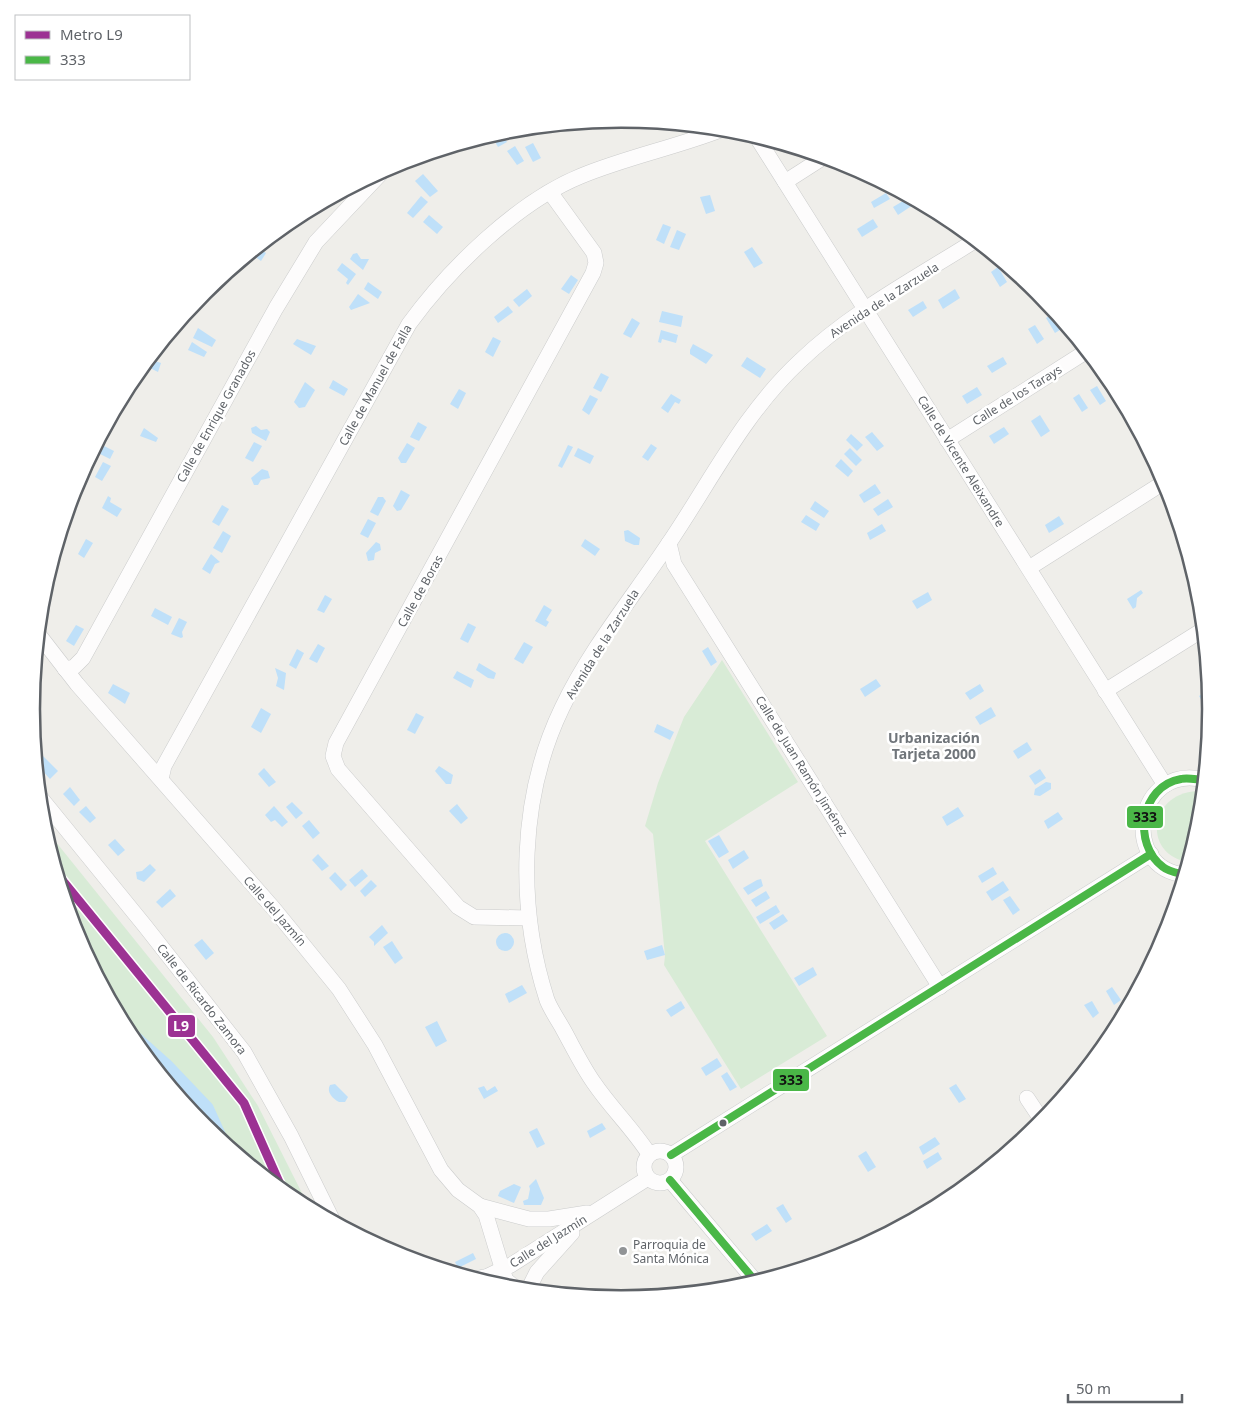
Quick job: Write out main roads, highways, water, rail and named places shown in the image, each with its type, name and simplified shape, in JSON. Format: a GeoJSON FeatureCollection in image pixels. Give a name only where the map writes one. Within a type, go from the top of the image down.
{"type":"FeatureCollection","features":[{"type":"Feature","properties":{"kind":"water"},"geometry":{"type":"Polygon","coordinates":[[[506,140],[507,142],[498,147],[495,142],[506,140]]]}},
{"type":"Feature","properties":{"kind":"water"},"geometry":{"type":"Polygon","coordinates":[[[533,143],[541,158],[533,162],[525,147],[533,143]]]}},
{"type":"Feature","properties":{"kind":"water"},"geometry":{"type":"Polygon","coordinates":[[[515,146],[524,161],[517,165],[507,151],[515,146]]]}},
{"type":"Feature","properties":{"kind":"water"},"geometry":{"type":"Polygon","coordinates":[[[423,174],[438,191],[430,197],[415,181],[423,174]]]}},
{"type":"Feature","properties":{"kind":"water"},"geometry":{"type":"Polygon","coordinates":[[[886,193],[890,199],[874,208],[871,202],[886,193]]]}},
{"type":"Feature","properties":{"kind":"water"},"geometry":{"type":"Polygon","coordinates":[[[710,195],[715,211],[706,214],[700,197],[710,195]]]}},
{"type":"Feature","properties":{"kind":"water"},"geometry":{"type":"Polygon","coordinates":[[[421,196],[428,202],[413,218],[407,213],[421,196]]]}},
{"type":"Feature","properties":{"kind":"water"},"geometry":{"type":"Polygon","coordinates":[[[903,201],[912,206],[898,215],[893,207],[903,201]]]}},
{"type":"Feature","properties":{"kind":"water"},"geometry":{"type":"Polygon","coordinates":[[[429,215],[443,227],[437,234],[423,222],[429,215]]]}},
{"type":"Feature","properties":{"kind":"water"},"geometry":{"type":"Polygon","coordinates":[[[873,219],[878,227],[862,237],[857,229],[873,219]]]}},
{"type":"Feature","properties":{"kind":"water"},"geometry":{"type":"Polygon","coordinates":[[[663,224],[671,227],[664,244],[656,240],[663,224]]]}},
{"type":"Feature","properties":{"kind":"water"},"geometry":{"type":"Polygon","coordinates":[[[677,230],[686,234],[679,250],[670,247],[677,230]]]}},
{"type":"Feature","properties":{"kind":"water"},"geometry":{"type":"Polygon","coordinates":[[[752,247],[763,263],[754,268],[744,252],[752,247]]]}},
{"type":"Feature","properties":{"kind":"water"},"geometry":{"type":"Polygon","coordinates":[[[264,252],[266,253],[261,261],[256,258],[264,252]]]}},
{"type":"Feature","properties":{"kind":"water"},"geometry":{"type":"Polygon","coordinates":[[[357,253],[361,259],[369,259],[363,270],[350,259],[353,254],[357,253]]]}},
{"type":"Feature","properties":{"kind":"water"},"geometry":{"type":"Polygon","coordinates":[[[342,263],[356,274],[348,285],[346,283],[348,279],[337,270],[342,263]]]}},
{"type":"Feature","properties":{"kind":"water"},"geometry":{"type":"Polygon","coordinates":[[[998,267],[1007,282],[1000,287],[991,272],[998,267]]]}},
{"type":"Feature","properties":{"kind":"water"},"geometry":{"type":"Polygon","coordinates":[[[571,275],[578,280],[569,294],[561,289],[571,275]]]}},
{"type":"Feature","properties":{"kind":"water"},"geometry":{"type":"Polygon","coordinates":[[[368,282],[382,292],[378,299],[364,289],[368,282]]]}},
{"type":"Feature","properties":{"kind":"water"},"geometry":{"type":"Polygon","coordinates":[[[527,289],[532,296],[519,307],[513,300],[527,289]]]}},
{"type":"Feature","properties":{"kind":"water"},"geometry":{"type":"Polygon","coordinates":[[[955,289],[960,298],[943,309],[938,300],[955,289]]]}},
{"type":"Feature","properties":{"kind":"water"},"geometry":{"type":"Polygon","coordinates":[[[358,294],[370,303],[351,310],[349,307],[358,294]]]}},
{"type":"Feature","properties":{"kind":"water"},"geometry":{"type":"Polygon","coordinates":[[[923,301],[927,308],[913,317],[908,310],[923,301]]]}},
{"type":"Feature","properties":{"kind":"water"},"geometry":{"type":"Polygon","coordinates":[[[508,306],[513,312],[498,323],[494,317],[508,306]]]}},
{"type":"Feature","properties":{"kind":"water"},"geometry":{"type":"Polygon","coordinates":[[[662,311],[683,316],[681,327],[659,322],[662,311]]]}},
{"type":"Feature","properties":{"kind":"water"},"geometry":{"type":"Polygon","coordinates":[[[1049,316],[1061,329],[1055,333],[1046,318],[1049,316]]]}},
{"type":"Feature","properties":{"kind":"water"},"geometry":{"type":"Polygon","coordinates":[[[632,318],[640,323],[631,338],[623,334],[632,318]]]}},
{"type":"Feature","properties":{"kind":"water"},"geometry":{"type":"Polygon","coordinates":[[[1035,325],[1044,339],[1037,344],[1028,329],[1035,325]]]}},
{"type":"Feature","properties":{"kind":"water"},"geometry":{"type":"Polygon","coordinates":[[[198,328],[216,340],[212,347],[193,338],[198,328]]]}},
{"type":"Feature","properties":{"kind":"water"},"geometry":{"type":"Polygon","coordinates":[[[661,330],[678,335],[676,343],[662,339],[661,343],[658,342],[661,330]]]}},
{"type":"Feature","properties":{"kind":"water"},"geometry":{"type":"Polygon","coordinates":[[[493,337],[501,341],[493,357],[485,352],[493,337]]]}},
{"type":"Feature","properties":{"kind":"water"},"geometry":{"type":"Polygon","coordinates":[[[297,339],[316,346],[311,355],[293,344],[297,339]]]}},
{"type":"Feature","properties":{"kind":"water"},"geometry":{"type":"Polygon","coordinates":[[[192,342],[207,352],[204,357],[188,350],[192,342]]]}},
{"type":"Feature","properties":{"kind":"water"},"geometry":{"type":"Polygon","coordinates":[[[693,344],[713,355],[706,364],[690,354],[693,344]]]}},
{"type":"Feature","properties":{"kind":"water"},"geometry":{"type":"Polygon","coordinates":[[[747,357],[766,369],[760,378],[741,366],[747,357]]]}},
{"type":"Feature","properties":{"kind":"water"},"geometry":{"type":"Polygon","coordinates":[[[1003,357],[1007,364],[992,373],[987,366],[1003,357]]]}},
{"type":"Feature","properties":{"kind":"water"},"geometry":{"type":"Polygon","coordinates":[[[156,361],[161,363],[158,372],[151,368],[156,361]]]}},
{"type":"Feature","properties":{"kind":"water"},"geometry":{"type":"Polygon","coordinates":[[[601,373],[609,377],[601,392],[593,388],[601,373]]]}},
{"type":"Feature","properties":{"kind":"water"},"geometry":{"type":"Polygon","coordinates":[[[333,380],[348,389],[344,396],[329,388],[333,380]]]}},
{"type":"Feature","properties":{"kind":"water"},"geometry":{"type":"Polygon","coordinates":[[[305,382],[315,390],[305,407],[299,408],[294,402],[305,382]]]}},
{"type":"Feature","properties":{"kind":"water"},"geometry":{"type":"Polygon","coordinates":[[[1097,386],[1106,401],[1100,405],[1090,390],[1097,386]]]}},
{"type":"Feature","properties":{"kind":"water"},"geometry":{"type":"Polygon","coordinates":[[[977,387],[982,395],[967,404],[962,396],[977,387]]]}},
{"type":"Feature","properties":{"kind":"water"},"geometry":{"type":"Polygon","coordinates":[[[459,389],[466,393],[458,409],[450,404],[459,389]]]}},
{"type":"Feature","properties":{"kind":"water"},"geometry":{"type":"Polygon","coordinates":[[[671,394],[681,400],[679,404],[675,402],[668,413],[661,408],[671,394]]]}},
{"type":"Feature","properties":{"kind":"water"},"geometry":{"type":"Polygon","coordinates":[[[1079,394],[1088,408],[1082,412],[1073,398],[1079,394]]]}},
{"type":"Feature","properties":{"kind":"water"},"geometry":{"type":"Polygon","coordinates":[[[590,395],[598,399],[589,415],[582,410],[590,395]]]}},
{"type":"Feature","properties":{"kind":"water"},"geometry":{"type":"Polygon","coordinates":[[[1040,415],[1050,431],[1041,437],[1031,421],[1040,415]]]}},
{"type":"Feature","properties":{"kind":"water"},"geometry":{"type":"Polygon","coordinates":[[[418,422],[427,427],[419,441],[410,437],[418,422]]]}},
{"type":"Feature","properties":{"kind":"water"},"geometry":{"type":"Polygon","coordinates":[[[256,426],[261,430],[267,429],[270,432],[266,441],[252,433],[251,428],[256,426]]]}},
{"type":"Feature","properties":{"kind":"water"},"geometry":{"type":"Polygon","coordinates":[[[1004,427],[1009,434],[994,444],[989,436],[1004,427]]]}},
{"type":"Feature","properties":{"kind":"water"},"geometry":{"type":"Polygon","coordinates":[[[144,428],[158,438],[156,442],[140,436],[144,428]]]}},
{"type":"Feature","properties":{"kind":"water"},"geometry":{"type":"Polygon","coordinates":[[[872,432],[884,446],[877,451],[865,437],[872,432]]]}},
{"type":"Feature","properties":{"kind":"water"},"geometry":{"type":"Polygon","coordinates":[[[851,434],[863,445],[857,451],[846,440],[851,434]]]}},
{"type":"Feature","properties":{"kind":"water"},"geometry":{"type":"Polygon","coordinates":[[[254,442],[262,446],[253,462],[245,458],[254,442]]]}},
{"type":"Feature","properties":{"kind":"water"},"geometry":{"type":"Polygon","coordinates":[[[407,443],[415,448],[406,463],[401,463],[398,458],[407,443]]]}},
{"type":"Feature","properties":{"kind":"water"},"geometry":{"type":"Polygon","coordinates":[[[651,444],[657,448],[648,461],[642,457],[651,444]]]}},
{"type":"Feature","properties":{"kind":"water"},"geometry":{"type":"Polygon","coordinates":[[[568,445],[573,447],[562,468],[558,466],[568,445]]]}},
{"type":"Feature","properties":{"kind":"water"},"geometry":{"type":"Polygon","coordinates":[[[103,446],[114,451],[110,459],[99,454],[103,446]]]}},
{"type":"Feature","properties":{"kind":"water"},"geometry":{"type":"Polygon","coordinates":[[[578,448],[594,456],[590,464],[574,456],[578,448]]]}},
{"type":"Feature","properties":{"kind":"water"},"geometry":{"type":"Polygon","coordinates":[[[850,448],[862,460],[856,466],[844,454],[850,448]]]}},
{"type":"Feature","properties":{"kind":"water"},"geometry":{"type":"Polygon","coordinates":[[[841,459],[853,471],[848,477],[835,466],[841,459]]]}},
{"type":"Feature","properties":{"kind":"water"},"geometry":{"type":"Polygon","coordinates":[[[103,462],[111,466],[102,481],[95,477],[103,462]]]}},
{"type":"Feature","properties":{"kind":"water"},"geometry":{"type":"Polygon","coordinates":[[[262,469],[268,471],[270,478],[261,480],[258,485],[254,485],[251,478],[262,469]]]}},
{"type":"Feature","properties":{"kind":"water"},"geometry":{"type":"Polygon","coordinates":[[[875,484],[881,493],[864,503],[859,495],[875,484]]]}},
{"type":"Feature","properties":{"kind":"water"},"geometry":{"type":"Polygon","coordinates":[[[401,490],[410,495],[401,510],[397,511],[393,506],[401,490]]]}},
{"type":"Feature","properties":{"kind":"water"},"geometry":{"type":"Polygon","coordinates":[[[108,496],[111,498],[110,502],[122,509],[117,517],[102,508],[108,496]]]}},
{"type":"Feature","properties":{"kind":"water"},"geometry":{"type":"Polygon","coordinates":[[[378,497],[383,497],[386,501],[378,516],[370,512],[378,497]]]}},
{"type":"Feature","properties":{"kind":"water"},"geometry":{"type":"Polygon","coordinates":[[[888,499],[893,507],[878,516],[873,509],[888,499]]]}},
{"type":"Feature","properties":{"kind":"water"},"geometry":{"type":"Polygon","coordinates":[[[815,501],[829,511],[824,518],[810,509],[815,501]]]}},
{"type":"Feature","properties":{"kind":"water"},"geometry":{"type":"Polygon","coordinates":[[[222,505],[229,509],[219,526],[212,522],[222,505]]]}},
{"type":"Feature","properties":{"kind":"water"},"geometry":{"type":"Polygon","coordinates":[[[806,515],[820,524],[816,531],[801,522],[806,515]]]}},
{"type":"Feature","properties":{"kind":"water"},"geometry":{"type":"Polygon","coordinates":[[[1059,516],[1064,524],[1049,533],[1045,525],[1059,516]]]}},
{"type":"Feature","properties":{"kind":"water"},"geometry":{"type":"Polygon","coordinates":[[[368,519],[376,523],[368,538],[360,534],[368,519]]]}},
{"type":"Feature","properties":{"kind":"water"},"geometry":{"type":"Polygon","coordinates":[[[882,524],[886,531],[870,540],[867,533],[882,524]]]}},
{"type":"Feature","properties":{"kind":"water"},"geometry":{"type":"Polygon","coordinates":[[[628,530],[640,538],[639,545],[625,541],[624,531],[628,530]]]}},
{"type":"Feature","properties":{"kind":"water"},"geometry":{"type":"Polygon","coordinates":[[[223,531],[231,536],[222,553],[213,548],[223,531]]]}},
{"type":"Feature","properties":{"kind":"water"},"geometry":{"type":"Polygon","coordinates":[[[86,539],[93,543],[84,558],[78,554],[86,539]]]}},
{"type":"Feature","properties":{"kind":"water"},"geometry":{"type":"Polygon","coordinates":[[[585,539],[600,549],[595,556],[581,546],[585,539]]]}},
{"type":"Feature","properties":{"kind":"water"},"geometry":{"type":"Polygon","coordinates":[[[376,542],[380,544],[381,550],[375,553],[374,560],[368,561],[366,553],[376,542]]]}},
{"type":"Feature","properties":{"kind":"water"},"geometry":{"type":"Polygon","coordinates":[[[211,554],[220,562],[215,564],[210,574],[202,569],[211,554]]]}},
{"type":"Feature","properties":{"kind":"water"},"geometry":{"type":"Polygon","coordinates":[[[1141,590],[1143,593],[1137,598],[1136,607],[1133,609],[1127,599],[1141,590]]]}},
{"type":"Feature","properties":{"kind":"water"},"geometry":{"type":"Polygon","coordinates":[[[928,592],[932,600],[917,609],[912,601],[928,592]]]}},
{"type":"Feature","properties":{"kind":"water"},"geometry":{"type":"Polygon","coordinates":[[[325,595],[332,599],[324,613],[317,610],[325,595]]]}},
{"type":"Feature","properties":{"kind":"water"},"geometry":{"type":"Polygon","coordinates":[[[544,605],[552,610],[546,620],[549,622],[546,627],[535,621],[544,605]]]}},
{"type":"Feature","properties":{"kind":"water"},"geometry":{"type":"Polygon","coordinates":[[[155,608],[172,617],[168,625],[151,616],[155,608]]]}},
{"type":"Feature","properties":{"kind":"water"},"geometry":{"type":"Polygon","coordinates":[[[179,618],[187,622],[182,632],[183,637],[181,638],[171,634],[179,618]]]}},
{"type":"Feature","properties":{"kind":"water"},"geometry":{"type":"Polygon","coordinates":[[[468,623],[476,627],[468,643],[460,639],[468,623]]]}},
{"type":"Feature","properties":{"kind":"water"},"geometry":{"type":"Polygon","coordinates":[[[76,625],[84,629],[74,646],[66,641],[76,625]]]}},
{"type":"Feature","properties":{"kind":"water"},"geometry":{"type":"Polygon","coordinates":[[[524,642],[533,647],[523,664],[514,659],[524,642]]]}},
{"type":"Feature","properties":{"kind":"water"},"geometry":{"type":"Polygon","coordinates":[[[318,644],[325,648],[317,663],[309,659],[318,644]]]}},
{"type":"Feature","properties":{"kind":"water"},"geometry":{"type":"Polygon","coordinates":[[[708,647],[717,662],[711,666],[702,651],[708,647]]]}},
{"type":"Feature","properties":{"kind":"water"},"geometry":{"type":"Polygon","coordinates":[[[297,649],[304,653],[296,669],[289,665],[297,649]]]}},
{"type":"Feature","properties":{"kind":"water"},"geometry":{"type":"Polygon","coordinates":[[[479,663],[496,673],[494,679],[488,678],[476,670],[479,663]]]}},
{"type":"Feature","properties":{"kind":"water"},"geometry":{"type":"Polygon","coordinates":[[[275,668],[286,673],[284,690],[276,686],[278,678],[275,668]]]}},
{"type":"Feature","properties":{"kind":"water"},"geometry":{"type":"Polygon","coordinates":[[[457,671],[474,680],[471,688],[453,678],[457,671]]]}},
{"type":"Feature","properties":{"kind":"water"},"geometry":{"type":"Polygon","coordinates":[[[876,679],[881,686],[865,697],[860,689],[876,679]]]}},
{"type":"Feature","properties":{"kind":"water"},"geometry":{"type":"Polygon","coordinates":[[[113,684],[130,693],[125,704],[108,693],[113,684]]]}},
{"type":"Feature","properties":{"kind":"water"},"geometry":{"type":"Polygon","coordinates":[[[980,684],[984,691],[970,700],[965,693],[980,684]]]}},
{"type":"Feature","properties":{"kind":"water"},"geometry":{"type":"Polygon","coordinates":[[[991,707],[996,716],[980,725],[975,717],[991,707]]]}},
{"type":"Feature","properties":{"kind":"water"},"geometry":{"type":"Polygon","coordinates":[[[261,708],[271,714],[261,733],[251,727],[261,708]]]}},
{"type":"Feature","properties":{"kind":"water"},"geometry":{"type":"Polygon","coordinates":[[[416,713],[424,717],[415,734],[407,730],[416,713]]]}},
{"type":"Feature","properties":{"kind":"water"},"geometry":{"type":"Polygon","coordinates":[[[657,724],[674,732],[670,740],[654,732],[657,724]]]}},
{"type":"Feature","properties":{"kind":"water"},"geometry":{"type":"Polygon","coordinates":[[[1027,742],[1032,750],[1018,759],[1013,751],[1027,742]]]}},
{"type":"Feature","properties":{"kind":"water"},"geometry":{"type":"Polygon","coordinates":[[[42,755],[58,771],[50,779],[44,772],[42,755]]]}},
{"type":"Feature","properties":{"kind":"water"},"geometry":{"type":"Polygon","coordinates":[[[439,766],[453,775],[451,784],[446,784],[435,771],[439,766]]]}},
{"type":"Feature","properties":{"kind":"water"},"geometry":{"type":"Polygon","coordinates":[[[264,768],[276,782],[269,787],[258,774],[264,768]]]}},
{"type":"Feature","properties":{"kind":"water"},"geometry":{"type":"Polygon","coordinates":[[[1040,769],[1046,778],[1035,785],[1029,776],[1040,769]]]}},
{"type":"Feature","properties":{"kind":"water"},"geometry":{"type":"Polygon","coordinates":[[[1046,782],[1051,783],[1051,789],[1040,796],[1034,795],[1035,789],[1046,782]]]}},
{"type":"Feature","properties":{"kind":"water"},"geometry":{"type":"Polygon","coordinates":[[[70,787],[80,800],[74,806],[63,794],[70,787]]]}},
{"type":"Feature","properties":{"kind":"water"},"geometry":{"type":"Polygon","coordinates":[[[292,802],[303,813],[296,819],[286,807],[292,802]]]}},
{"type":"Feature","properties":{"kind":"water"},"geometry":{"type":"Polygon","coordinates":[[[457,804],[468,818],[461,824],[449,811],[457,804]]]}},
{"type":"Feature","properties":{"kind":"water"},"geometry":{"type":"Polygon","coordinates":[[[86,806],[96,818],[90,823],[79,812],[86,806]]]}},
{"type":"Feature","properties":{"kind":"water"},"geometry":{"type":"Polygon","coordinates":[[[274,806],[288,822],[282,827],[275,820],[271,822],[265,815],[274,806]]]}},
{"type":"Feature","properties":{"kind":"water"},"geometry":{"type":"Polygon","coordinates":[[[958,807],[964,816],[947,826],[942,817],[958,807]]]}},
{"type":"Feature","properties":{"kind":"water"},"geometry":{"type":"Polygon","coordinates":[[[1058,812],[1063,819],[1048,829],[1044,821],[1058,812]]]}},
{"type":"Feature","properties":{"kind":"water"},"geometry":{"type":"Polygon","coordinates":[[[309,820],[320,833],[313,839],[302,826],[309,820]]]}},
{"type":"Feature","properties":{"kind":"water"},"geometry":{"type":"Polygon","coordinates":[[[719,835],[729,852],[719,858],[708,841],[719,835]]]}},
{"type":"Feature","properties":{"kind":"water"},"geometry":{"type":"Polygon","coordinates":[[[115,839],[125,850],[118,856],[108,845],[115,839]]]}},
{"type":"Feature","properties":{"kind":"water"},"geometry":{"type":"Polygon","coordinates":[[[744,850],[749,858],[733,869],[728,860],[744,850]]]}},
{"type":"Feature","properties":{"kind":"water"},"geometry":{"type":"Polygon","coordinates":[[[318,854],[329,866],[322,871],[312,860],[318,854]]]}},
{"type":"Feature","properties":{"kind":"water"},"geometry":{"type":"Polygon","coordinates":[[[150,864],[156,870],[144,882],[137,879],[136,872],[142,871],[150,864]]]}},
{"type":"Feature","properties":{"kind":"water"},"geometry":{"type":"Polygon","coordinates":[[[993,867],[997,874],[982,883],[978,876],[993,867]]]}},
{"type":"Feature","properties":{"kind":"water"},"geometry":{"type":"Polygon","coordinates":[[[362,869],[368,876],[355,887],[349,880],[362,869]]]}},
{"type":"Feature","properties":{"kind":"water"},"geometry":{"type":"Polygon","coordinates":[[[335,872],[347,885],[341,891],[329,878],[335,872]]]}},
{"type":"Feature","properties":{"kind":"water"},"geometry":{"type":"Polygon","coordinates":[[[761,879],[763,886],[748,895],[743,888],[761,879]]]}},
{"type":"Feature","properties":{"kind":"water"},"geometry":{"type":"Polygon","coordinates":[[[371,880],[377,886],[365,897],[360,891],[371,880]]]}},
{"type":"Feature","properties":{"kind":"water"},"geometry":{"type":"Polygon","coordinates":[[[1003,881],[1009,890],[992,901],[986,892],[1003,881]]]}},
{"type":"Feature","properties":{"kind":"water"},"geometry":{"type":"Polygon","coordinates":[[[170,889],[176,896],[162,908],[156,902],[170,889]]]}},
{"type":"Feature","properties":{"kind":"water"},"geometry":{"type":"Polygon","coordinates":[[[766,891],[770,898],[756,907],[751,900],[766,891]]]}},
{"type":"Feature","properties":{"kind":"water"},"geometry":{"type":"Polygon","coordinates":[[[1010,896],[1020,910],[1013,915],[1003,900],[1010,896]]]}},
{"type":"Feature","properties":{"kind":"water"},"geometry":{"type":"Polygon","coordinates":[[[776,905],[780,912],[760,924],[756,917],[776,905]]]}},
{"type":"Feature","properties":{"kind":"water"},"geometry":{"type":"Polygon","coordinates":[[[783,914],[788,921],[774,930],[769,923],[783,914]]]}},
{"type":"Feature","properties":{"kind":"water"},"geometry":{"type":"Polygon","coordinates":[[[382,925],[388,933],[374,946],[374,942],[369,937],[382,925]]]}},
{"type":"Feature","properties":{"kind":"water"},"geometry":{"type":"Polygon","coordinates":[[[505,933],[511,936],[514,942],[511,948],[505,951],[499,948],[496,942],[499,936],[505,933]]]}},
{"type":"Feature","properties":{"kind":"water"},"geometry":{"type":"Polygon","coordinates":[[[202,939],[214,953],[206,960],[194,945],[202,939]]]}},
{"type":"Feature","properties":{"kind":"water"},"geometry":{"type":"Polygon","coordinates":[[[392,941],[403,958],[395,964],[383,947],[392,941]]]}},
{"type":"Feature","properties":{"kind":"water"},"geometry":{"type":"Polygon","coordinates":[[[662,945],[665,955],[647,960],[644,951],[662,945]]]}},
{"type":"Feature","properties":{"kind":"water"},"geometry":{"type":"Polygon","coordinates":[[[813,967],[817,975],[799,986],[794,978],[813,967]]]}},
{"type":"Feature","properties":{"kind":"water"},"geometry":{"type":"Polygon","coordinates":[[[522,985],[527,993],[509,1003],[505,994],[522,985]]]}},
{"type":"Feature","properties":{"kind":"water"},"geometry":{"type":"Polygon","coordinates":[[[1112,987],[1121,1000],[1114,1005],[1106,991],[1112,987]]]}},
{"type":"Feature","properties":{"kind":"water"},"geometry":{"type":"Polygon","coordinates":[[[681,1001],[685,1008],[671,1017],[666,1010],[681,1001]]]}},
{"type":"Feature","properties":{"kind":"water"},"geometry":{"type":"Polygon","coordinates":[[[1092,1001],[1099,1013],[1093,1018],[1084,1005],[1092,1001]]]}},
{"type":"Feature","properties":{"kind":"water"},"geometry":{"type":"Polygon","coordinates":[[[437,1021],[447,1041],[436,1047],[425,1027],[437,1021]]]}},
{"type":"Feature","properties":{"kind":"water"},"geometry":{"type":"Polygon","coordinates":[[[717,1058],[722,1066],[706,1076],[701,1068],[717,1058]]]}},
{"type":"Feature","properties":{"kind":"water"},"geometry":{"type":"Polygon","coordinates":[[[727,1072],[737,1087],[730,1091],[721,1076],[727,1072]]]}},
{"type":"Feature","properties":{"kind":"water"},"geometry":{"type":"Polygon","coordinates":[[[335,1084],[348,1097],[345,1102],[339,1102],[331,1095],[330,1085],[335,1084]]]}},
{"type":"Feature","properties":{"kind":"water"},"geometry":{"type":"Polygon","coordinates":[[[956,1084],[966,1099],[959,1103],[949,1088],[956,1084]]]}},
{"type":"Feature","properties":{"kind":"water"},"geometry":{"type":"Polygon","coordinates":[[[484,1086],[487,1091],[495,1086],[498,1091],[484,1099],[478,1088],[484,1086]]]}},
{"type":"Feature","properties":{"kind":"water"},"geometry":{"type":"Polygon","coordinates":[[[602,1123],[606,1129],[590,1138],[587,1131],[602,1123]]]}},
{"type":"Feature","properties":{"kind":"water"},"geometry":{"type":"Polygon","coordinates":[[[537,1128],[545,1144],[537,1148],[529,1132],[537,1128]]]}},
{"type":"Feature","properties":{"kind":"water"},"geometry":{"type":"Polygon","coordinates":[[[935,1137],[940,1144],[923,1155],[919,1147],[935,1137]]]}},
{"type":"Feature","properties":{"kind":"water"},"geometry":{"type":"Polygon","coordinates":[[[866,1151],[876,1167],[868,1172],[858,1156],[866,1151]]]}},
{"type":"Feature","properties":{"kind":"water"},"geometry":{"type":"Polygon","coordinates":[[[938,1152],[942,1159],[927,1169],[923,1161],[938,1152]]]}},
{"type":"Feature","properties":{"kind":"water"},"geometry":{"type":"Polygon","coordinates":[[[536,1179],[544,1198],[541,1205],[524,1205],[523,1201],[528,1199],[529,1186],[536,1179]]]}},
{"type":"Feature","properties":{"kind":"water"},"geometry":{"type":"Polygon","coordinates":[[[514,1184],[521,1187],[514,1203],[498,1196],[500,1191],[514,1184]]]}},
{"type":"Feature","properties":{"kind":"water"},"geometry":{"type":"Polygon","coordinates":[[[783,1204],[792,1219],[786,1223],[776,1208],[783,1204]]]}},
{"type":"Feature","properties":{"kind":"water"},"geometry":{"type":"Polygon","coordinates":[[[767,1224],[772,1231],[756,1241],[751,1234],[767,1224]]]}},
{"type":"Feature","properties":{"kind":"water"},"geometry":{"type":"Polygon","coordinates":[[[473,1253],[476,1259],[459,1267],[455,1262],[473,1253]]]}},
{"type":"Feature","properties":{"kind":"waterway"},"geometry":{"type":"LineString","coordinates":[[157,1059],[206,1109],[212,1123]]}},
{"type":"Feature","properties":{"kind":"metro line","name":"L9"},"geometry":{"type":"LineString","coordinates":[[69,888],[244,1103],[277,1178]]}},
{"type":"Feature","properties":{"kind":"place","name":"Parroquia de Santa Mónica"},"geometry":{"type":"Point","coordinates":[623,1251]}},
{"type":"Feature","properties":{"kind":"district","name":"Urbanización Tarjeta 2000"},"geometry":{"type":"Point","coordinates":[934,746]}}]}
